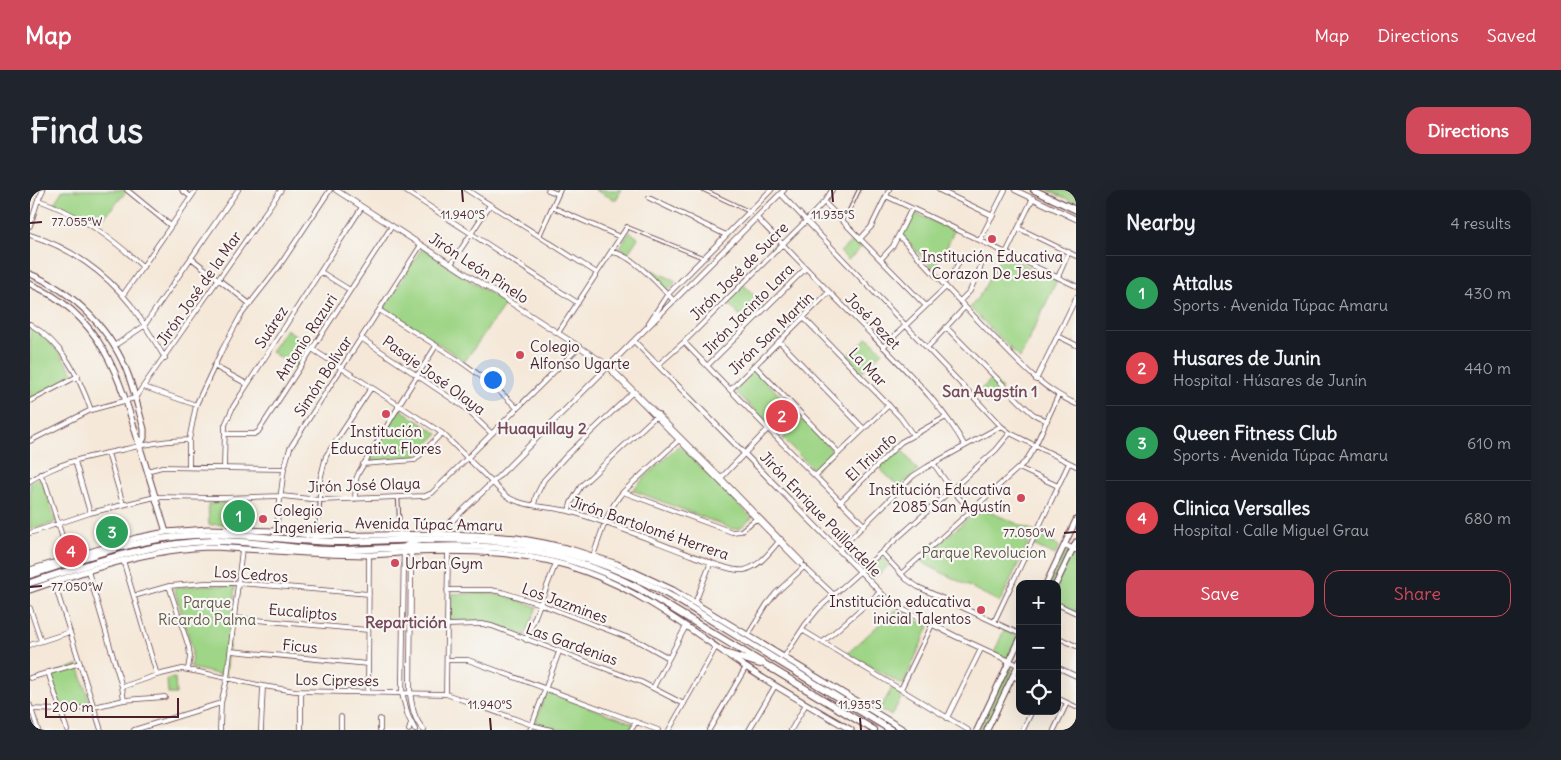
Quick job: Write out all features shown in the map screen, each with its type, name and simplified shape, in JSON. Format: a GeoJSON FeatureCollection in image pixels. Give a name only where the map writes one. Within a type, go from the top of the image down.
{"type":"FeatureCollection","features":[{"type":"Feature","properties":{"kind":"highway","name":"Avenida Túpac Amaru"},"geometry":{"type":"LineString","coordinates":[[30,575],[139,542],[183,536],[252,535],[315,541],[418,543],[520,550],[552,556],[589,567],[627,582],[874,730]]}},
{"type":"Feature","properties":{"kind":"highway","name":"Avenida Túpac Amaru"},"geometry":{"type":"LineString","coordinates":[[30,583],[139,550],[191,542],[234,541],[333,550],[404,550],[430,537],[523,544],[578,557],[625,574],[678,600],[891,730]]}},
{"type":"Feature","properties":{"kind":"highway"},"geometry":{"type":"LineString","coordinates":[[725,653],[772,668]]}},
{"type":"Feature","properties":{"kind":"main road"},"geometry":{"type":"LineString","coordinates":[[1034,190],[1076,210]]}},
{"type":"Feature","properties":{"kind":"main road"},"geometry":{"type":"LineString","coordinates":[[30,274],[46,281],[72,298],[97,323],[114,346],[129,377],[144,429],[144,438],[140,446]]}},
{"type":"Feature","properties":{"kind":"main road"},"geometry":{"type":"LineString","coordinates":[[30,284],[58,300],[79,317],[100,343],[109,358],[127,401],[166,532]]}},
{"type":"Feature","properties":{"kind":"main road"},"geometry":{"type":"LineString","coordinates":[[1048,580],[1076,520]]}},
{"type":"Feature","properties":{"kind":"main road","name":"Avenida Túpac Amaru"},"geometry":{"type":"LineString","coordinates":[[30,570],[129,540],[166,532],[208,529],[276,531],[318,536],[400,535],[430,537],[439,534],[531,540],[617,564],[673,590],[904,730]]}},
{"type":"Feature","properties":{"kind":"main road"},"geometry":{"type":"LineString","coordinates":[[1058,580],[1075,549],[1076,542]]}},
{"type":"Feature","properties":{"kind":"main road","name":"Avenida Túpac Amaru"},"geometry":{"type":"LineString","coordinates":[[30,590],[124,560],[196,548],[315,554],[369,554],[404,550],[411,552],[485,552],[522,555],[556,562],[620,586],[650,602],[776,686],[851,730]]}},
{"type":"Feature","properties":{"kind":"main road"},"geometry":{"type":"LineString","coordinates":[[977,730],[1016,647]]}},
{"type":"Feature","properties":{"kind":"main road"},"geometry":{"type":"LineString","coordinates":[[987,730],[1016,670]]}},
{"type":"Feature","properties":{"kind":"street"},"geometry":{"type":"LineString","coordinates":[[30,226],[43,190]]}},
{"type":"Feature","properties":{"kind":"street"},"geometry":{"type":"LineString","coordinates":[[128,190],[171,226]]}},
{"type":"Feature","properties":{"kind":"street"},"geometry":{"type":"LineString","coordinates":[[182,190],[191,197]]}},
{"type":"Feature","properties":{"kind":"street"},"geometry":{"type":"LineString","coordinates":[[123,295],[196,190]]}},
{"type":"Feature","properties":{"kind":"street"},"geometry":{"type":"LineString","coordinates":[[114,346],[144,326],[238,190]]}},
{"type":"Feature","properties":{"kind":"street","name":"Jirón José de la Mar"},"geometry":{"type":"LineString","coordinates":[[135,398],[165,358],[281,190]]}},
{"type":"Feature","properties":{"kind":"street"},"geometry":{"type":"LineString","coordinates":[[189,467],[189,440],[196,405],[214,366],[242,315],[280,266],[330,190]]}},
{"type":"Feature","properties":{"kind":"street","name":"Jirón León Pinelo"},"geometry":{"type":"LineString","coordinates":[[336,190],[558,333],[577,348],[609,366],[834,594]]}},
{"type":"Feature","properties":{"kind":"street"},"geometry":{"type":"LineString","coordinates":[[404,190],[578,303]]}},
{"type":"Feature","properties":{"kind":"street"},"geometry":{"type":"LineString","coordinates":[[468,190],[597,273]]}},
{"type":"Feature","properties":{"kind":"street"},"geometry":{"type":"LineString","coordinates":[[539,236],[559,192],[548,190]]}},
{"type":"Feature","properties":{"kind":"street"},"geometry":{"type":"LineString","coordinates":[[704,190],[750,212]]}},
{"type":"Feature","properties":{"kind":"street"},"geometry":{"type":"LineString","coordinates":[[644,331],[668,294],[771,190]]}},
{"type":"Feature","properties":{"kind":"street","name":"Jirón José de Sucre"},"geometry":{"type":"LineString","coordinates":[[658,364],[684,342],[806,221],[824,202],[832,190]]}},
{"type":"Feature","properties":{"kind":"street"},"geometry":{"type":"LineString","coordinates":[[842,220],[848,213],[859,190]]}},
{"type":"Feature","properties":{"kind":"street"},"geometry":{"type":"LineString","coordinates":[[860,239],[871,226],[889,190]]}},
{"type":"Feature","properties":{"kind":"street"},"geometry":{"type":"LineString","coordinates":[[939,190],[993,216]]}},
{"type":"Feature","properties":{"kind":"street"},"geometry":{"type":"LineString","coordinates":[[980,240],[1005,190]]}},
{"type":"Feature","properties":{"kind":"street"},"geometry":{"type":"LineString","coordinates":[[1016,190],[1076,219]]}},
{"type":"Feature","properties":{"kind":"street"},"geometry":{"type":"LineString","coordinates":[[439,534],[635,342],[783,192],[806,221],[928,347],[1001,426],[1010,433],[1076,466]]}},
{"type":"Feature","properties":{"kind":"street"},"geometry":{"type":"LineString","coordinates":[[886,196],[1076,286]]}},
{"type":"Feature","properties":{"kind":"street"},"geometry":{"type":"LineString","coordinates":[[649,198],[726,236]]}},
{"type":"Feature","properties":{"kind":"street"},"geometry":{"type":"LineString","coordinates":[[1006,253],[1033,198]]}},
{"type":"Feature","properties":{"kind":"street"},"geometry":{"type":"LineString","coordinates":[[38,200],[67,211],[85,221],[119,245],[143,266]]}},
{"type":"Feature","properties":{"kind":"street"},"geometry":{"type":"LineString","coordinates":[[824,202],[926,306]]}},
{"type":"Feature","properties":{"kind":"street"},"geometry":{"type":"LineString","coordinates":[[451,264],[490,205]]}},
{"type":"Feature","properties":{"kind":"street","name":"Suárez"},"geometry":{"type":"LineString","coordinates":[[224,468],[225,424],[228,418],[362,207]]}},
{"type":"Feature","properties":{"kind":"street"},"geometry":{"type":"LineString","coordinates":[[552,207],[620,237]]}},
{"type":"Feature","properties":{"kind":"street"},"geometry":{"type":"LineString","coordinates":[[881,260],[899,236],[912,208]]}},
{"type":"Feature","properties":{"kind":"street","name":"José Pezet"},"geometry":{"type":"LineString","coordinates":[[756,218],[884,347],[934,401],[958,433],[965,446]]}},
{"type":"Feature","properties":{"kind":"street","name":"Antonio Razuri"},"geometry":{"type":"LineString","coordinates":[[225,434],[254,434],[258,432],[392,226]]}},
{"type":"Feature","properties":{"kind":"street"},"geometry":{"type":"LineString","coordinates":[[558,333],[626,228],[704,258]]}},
{"type":"Feature","properties":{"kind":"street"},"geometry":{"type":"LineString","coordinates":[[1018,228],[1076,256]]}},
{"type":"Feature","properties":{"kind":"street"},"geometry":{"type":"LineString","coordinates":[[30,235],[50,241],[71,252],[98,272],[123,295],[165,358]]}},
{"type":"Feature","properties":{"kind":"street"},"geometry":{"type":"LineString","coordinates":[[899,236],[1036,380],[1058,396],[1076,404]]}},
{"type":"Feature","properties":{"kind":"street","name":"Simón Bolívar"},"geometry":{"type":"LineString","coordinates":[[276,531],[284,469],[290,448],[421,245]]}},
{"type":"Feature","properties":{"kind":"street"},"geometry":{"type":"LineString","coordinates":[[610,252],[617,252],[630,260],[674,301]]}},
{"type":"Feature","properties":{"kind":"street"},"geometry":{"type":"LineString","coordinates":[[1058,277],[1069,252]]}},
{"type":"Feature","properties":{"kind":"street"},"geometry":{"type":"LineString","coordinates":[[191,258],[250,304]]}},
{"type":"Feature","properties":{"kind":"street"},"geometry":{"type":"LineString","coordinates":[[884,347],[926,306],[953,274],[961,258]]}},
{"type":"Feature","properties":{"kind":"street"},"geometry":{"type":"LineString","coordinates":[[960,301],[970,291],[984,260]]}},
{"type":"Feature","properties":{"kind":"street","name":"Jirón Jacinto Lara"},"geometry":{"type":"LineString","coordinates":[[706,366],[806,268]]}},
{"type":"Feature","properties":{"kind":"street"},"geometry":{"type":"LineString","coordinates":[[321,272],[350,290]]}},
{"type":"Feature","properties":{"kind":"street","name":"Jirón San Martín"},"geometry":{"type":"LineString","coordinates":[[730,390],[829,292]]}},
{"type":"Feature","properties":{"kind":"street"},"geometry":{"type":"LineString","coordinates":[[1036,380],[1076,298]]}},
{"type":"Feature","properties":{"kind":"street"},"geometry":{"type":"LineString","coordinates":[[928,347],[965,307]]}},
{"type":"Feature","properties":{"kind":"street"},"geometry":{"type":"LineString","coordinates":[[379,310],[476,372],[500,391],[517,408]]}},
{"type":"Feature","properties":{"kind":"street","name":"La Mar"},"geometry":{"type":"LineString","coordinates":[[803,317],[889,405],[913,435]]}},
{"type":"Feature","properties":{"kind":"street"},"geometry":{"type":"LineString","coordinates":[[30,324],[62,353],[78,376],[91,410]]}},
{"type":"Feature","properties":{"kind":"street"},"geometry":{"type":"LineString","coordinates":[[946,327],[1022,404],[1033,414],[1047,421]]}},
{"type":"Feature","properties":{"kind":"street"},"geometry":{"type":"LineString","coordinates":[[1058,336],[1076,344]]}},
{"type":"Feature","properties":{"kind":"street","name":"Pasaje José Olaya"},"geometry":{"type":"LineString","coordinates":[[361,338],[464,407],[491,433]]}},
{"type":"Feature","properties":{"kind":"street","name":"Jirón Enrique Paillardelle"},"geometry":{"type":"LineString","coordinates":[[635,342],[879,593],[896,607],[982,649],[1016,662]]}},
{"type":"Feature","properties":{"kind":"street"},"geometry":{"type":"LineString","coordinates":[[684,342],[864,525]]}},
{"type":"Feature","properties":{"kind":"street"},"geometry":{"type":"LineString","coordinates":[[779,342],[864,429]]}},
{"type":"Feature","properties":{"kind":"street"},"geometry":{"type":"LineString","coordinates":[[355,499],[356,479],[363,464],[436,346]]}},
{"type":"Feature","properties":{"kind":"street","name":"Jirón José Olaya"},"geometry":{"type":"LineString","coordinates":[[30,532],[90,513],[155,497],[219,498],[282,496],[320,500],[425,496],[432,492],[577,348]]}},
{"type":"Feature","properties":{"kind":"street","name":"Jirón Bartolomé Herrera"},"geometry":{"type":"LineString","coordinates":[[312,349],[442,433],[512,500],[570,511],[711,562],[742,570],[751,568],[759,562],[780,540]]}},
{"type":"Feature","properties":{"kind":"street"},"geometry":{"type":"LineString","coordinates":[[214,366],[248,384]]}},
{"type":"Feature","properties":{"kind":"street"},"geometry":{"type":"LineString","coordinates":[[754,366],[839,453]]}},
{"type":"Feature","properties":{"kind":"street"},"geometry":{"type":"LineString","coordinates":[[30,401],[78,376]]}},
{"type":"Feature","properties":{"kind":"street"},"geometry":{"type":"LineString","coordinates":[[144,387],[196,405]]}},
{"type":"Feature","properties":{"kind":"street"},"geometry":{"type":"LineString","coordinates":[[318,536],[320,480],[326,456],[371,388]]}},
{"type":"Feature","properties":{"kind":"street"},"geometry":{"type":"LineString","coordinates":[[534,505],[544,480],[633,391]]}},
{"type":"Feature","properties":{"kind":"street"},"geometry":{"type":"LineString","coordinates":[[900,574],[1026,461],[1058,396]]}},
{"type":"Feature","properties":{"kind":"street"},"geometry":{"type":"LineString","coordinates":[[30,441],[91,410],[135,398]]}},
{"type":"Feature","properties":{"kind":"street"},"geometry":{"type":"LineString","coordinates":[[815,476],[889,405]]}},
{"type":"Feature","properties":{"kind":"street"},"geometry":{"type":"LineString","coordinates":[[570,511],[573,498],[581,486],[657,415]]}},
{"type":"Feature","properties":{"kind":"street","name":"El Triunfo"},"geometry":{"type":"LineString","coordinates":[[840,502],[901,442],[946,417]]}},
{"type":"Feature","properties":{"kind":"street"},"geometry":{"type":"LineString","coordinates":[[839,550],[913,476],[1001,426]]}},
{"type":"Feature","properties":{"kind":"street"},"geometry":{"type":"LineString","coordinates":[[720,479],[768,429]]}},
{"type":"Feature","properties":{"kind":"street"},"geometry":{"type":"LineString","coordinates":[[30,437],[45,433]]}},
{"type":"Feature","properties":{"kind":"street"},"geometry":{"type":"LineString","coordinates":[[363,464],[415,460],[442,433]]}},
{"type":"Feature","properties":{"kind":"street"},"geometry":{"type":"LineString","coordinates":[[784,657],[813,614],[996,450],[1010,433]]}},
{"type":"Feature","properties":{"kind":"street"},"geometry":{"type":"LineString","coordinates":[[593,556],[615,500],[680,439]]}},
{"type":"Feature","properties":{"kind":"street"},"geometry":{"type":"LineString","coordinates":[[30,481],[58,466],[75,461],[169,440],[189,440]]}},
{"type":"Feature","properties":{"kind":"street"},"geometry":{"type":"LineString","coordinates":[[108,453],[123,504]]}},
{"type":"Feature","properties":{"kind":"street"},"geometry":{"type":"LineString","coordinates":[[75,461],[90,513]]}},
{"type":"Feature","properties":{"kind":"street"},"geometry":{"type":"LineString","coordinates":[[933,463],[952,490],[971,512]]}},
{"type":"Feature","properties":{"kind":"street"},"geometry":{"type":"LineString","coordinates":[[994,622],[1069,463]]}},
{"type":"Feature","properties":{"kind":"street"},"geometry":{"type":"LineString","coordinates":[[147,471],[162,467],[284,469]]}},
{"type":"Feature","properties":{"kind":"street"},"geometry":{"type":"LineString","coordinates":[[1019,468],[1058,486]]}},
{"type":"Feature","properties":{"kind":"street"},"geometry":{"type":"LineString","coordinates":[[40,474],[46,485],[69,558]]}},
{"type":"Feature","properties":{"kind":"street"},"geometry":{"type":"LineString","coordinates":[[623,492],[732,532],[741,531],[757,517]]}},
{"type":"Feature","properties":{"kind":"street"},"geometry":{"type":"LineString","coordinates":[[398,498],[400,535]]}},
{"type":"Feature","properties":{"kind":"street"},"geometry":{"type":"LineString","coordinates":[[430,537],[454,521]]}},
{"type":"Feature","properties":{"kind":"street"},"geometry":{"type":"LineString","coordinates":[[418,543],[411,552],[410,693],[415,715],[424,730]]}},
{"type":"Feature","properties":{"kind":"street"},"geometry":{"type":"LineString","coordinates":[[1065,544],[1075,549]]}},
{"type":"Feature","properties":{"kind":"street"},"geometry":{"type":"LineString","coordinates":[[220,730],[221,703],[231,651],[242,549]]}},
{"type":"Feature","properties":{"kind":"street"},"geometry":{"type":"LineString","coordinates":[[404,550],[402,693],[404,704],[415,730]]}},
{"type":"Feature","properties":{"kind":"street"},"geometry":{"type":"LineString","coordinates":[[446,694],[448,552]]}},
{"type":"Feature","properties":{"kind":"street"},"geometry":{"type":"LineString","coordinates":[[882,553],[900,574],[918,587],[1016,632]]}},
{"type":"Feature","properties":{"kind":"street"},"geometry":{"type":"LineString","coordinates":[[368,692],[369,554]]}},
{"type":"Feature","properties":{"kind":"street"},"geometry":{"type":"LineString","coordinates":[[124,560],[157,675]]}},
{"type":"Feature","properties":{"kind":"street"},"geometry":{"type":"LineString","coordinates":[[526,640],[556,562]]}},
{"type":"Feature","properties":{"kind":"street"},"geometry":{"type":"LineString","coordinates":[[695,603],[711,562]]}},
{"type":"Feature","properties":{"kind":"street"},"geometry":{"type":"LineString","coordinates":[[748,635],[776,593],[805,566]]}},
{"type":"Feature","properties":{"kind":"street"},"geometry":{"type":"LineString","coordinates":[[88,571],[122,687],[124,700]]}},
{"type":"Feature","properties":{"kind":"street"},"geometry":{"type":"LineString","coordinates":[[54,582],[102,730]]}},
{"type":"Feature","properties":{"kind":"street","name":"Los Cedros"},"geometry":{"type":"LineString","coordinates":[[134,596],[169,586],[205,582],[369,594]]}},
{"type":"Feature","properties":{"kind":"street"},"geometry":{"type":"LineString","coordinates":[[169,586],[189,648],[188,670]]}},
{"type":"Feature","properties":{"kind":"street","name":"Los Jazmines"},"geometry":{"type":"LineString","coordinates":[[447,590],[496,590],[540,604],[642,644],[669,658]]}},
{"type":"Feature","properties":{"kind":"street"},"geometry":{"type":"LineString","coordinates":[[823,642],[879,593]]}},
{"type":"Feature","properties":{"kind":"street"},"geometry":{"type":"LineString","coordinates":[[1061,606],[1076,613]]}},
{"type":"Feature","properties":{"kind":"street"},"geometry":{"type":"LineString","coordinates":[[30,608],[41,641]]}},
{"type":"Feature","properties":{"kind":"street","name":"Eucaliptos"},"geometry":{"type":"LineString","coordinates":[[234,618],[368,630]]}},
{"type":"Feature","properties":{"kind":"street","name":"Las Gardenias"},"geometry":{"type":"LineString","coordinates":[[447,625],[486,624],[641,682],[684,704]]}},
{"type":"Feature","properties":{"kind":"street"},"geometry":{"type":"LineString","coordinates":[[901,689],[932,625]]}},
{"type":"Feature","properties":{"kind":"street"},"geometry":{"type":"LineString","coordinates":[[653,688],[686,626]]}},
{"type":"Feature","properties":{"kind":"street"},"geometry":{"type":"LineString","coordinates":[[802,630],[968,730]]}},
{"type":"Feature","properties":{"kind":"street"},"geometry":{"type":"LineString","coordinates":[[30,645],[70,632]]}},
{"type":"Feature","properties":{"kind":"street"},"geometry":{"type":"LineString","coordinates":[[1061,639],[1076,646]]}},
{"type":"Feature","properties":{"kind":"street"},"geometry":{"type":"LineString","coordinates":[[669,730],[716,646]]}},
{"type":"Feature","properties":{"kind":"street"},"geometry":{"type":"LineString","coordinates":[[947,718],[982,649]]}},
{"type":"Feature","properties":{"kind":"street","name":"Ficus"},"geometry":{"type":"LineString","coordinates":[[231,651],[368,664]]}},
{"type":"Feature","properties":{"kind":"street"},"geometry":{"type":"LineString","coordinates":[[531,728],[559,652]]}},
{"type":"Feature","properties":{"kind":"street"},"geometry":{"type":"LineString","coordinates":[[447,660],[468,660],[658,730]]}},
{"type":"Feature","properties":{"kind":"street"},"geometry":{"type":"LineString","coordinates":[[30,678],[80,663]]}},
{"type":"Feature","properties":{"kind":"street"},"geometry":{"type":"LineString","coordinates":[[709,730],[746,667]]}},
{"type":"Feature","properties":{"kind":"street","name":"Los Cipreses"},"geometry":{"type":"LineString","coordinates":[[122,687],[182,669],[262,686],[301,691],[446,694],[531,728],[551,730]]}},
{"type":"Feature","properties":{"kind":"street"},"geometry":{"type":"LineString","coordinates":[[1061,669],[1076,676]]}},
{"type":"Feature","properties":{"kind":"street"},"geometry":{"type":"LineString","coordinates":[[48,672],[67,730]]}},
{"type":"Feature","properties":{"kind":"street"},"geometry":{"type":"LineString","coordinates":[[261,730],[262,686]]}},
{"type":"Feature","properties":{"kind":"street"},"geometry":{"type":"LineString","coordinates":[[749,730],[776,686]]}},
{"type":"Feature","properties":{"kind":"street"},"geometry":{"type":"LineString","coordinates":[[301,691],[301,730]]}},
{"type":"Feature","properties":{"kind":"street"},"geometry":{"type":"LineString","coordinates":[[38,730],[30,708],[61,710],[94,707],[124,700],[165,697]]}},
{"type":"Feature","properties":{"kind":"street"},"geometry":{"type":"LineString","coordinates":[[1061,700],[1076,706]]}},
{"type":"Feature","properties":{"kind":"street"},"geometry":{"type":"LineString","coordinates":[[134,730],[221,703]]}},
{"type":"Feature","properties":{"kind":"street"},"geometry":{"type":"LineString","coordinates":[[1054,730],[1067,703]]}},
{"type":"Feature","properties":{"kind":"street"},"geometry":{"type":"LineString","coordinates":[[791,730],[806,704]]}},
{"type":"Feature","properties":{"kind":"street"},"geometry":{"type":"LineString","coordinates":[[1023,730],[1030,715]]}},
{"type":"Feature","properties":{"kind":"street"},"geometry":{"type":"LineString","coordinates":[[341,717],[341,730]]}},
{"type":"Feature","properties":{"kind":"street"},"geometry":{"type":"LineString","coordinates":[[380,719],[380,730]]}},
{"type":"Feature","properties":{"kind":"street"},"geometry":{"type":"LineString","coordinates":[[631,730],[636,722]]}},
{"type":"Feature","properties":{"kind":"street"},"geometry":{"type":"LineString","coordinates":[[409,730],[411,723]]}},
{"type":"Feature","properties":{"kind":"green space"},"geometry":{"type":"Polygon","coordinates":[[[63,190],[124,190],[126,192],[97,225],[54,203],[63,190]]]}},
{"type":"Feature","properties":{"kind":"green space"},"geometry":{"type":"Polygon","coordinates":[[[595,190],[621,190],[616,200],[595,190]]]}},
{"type":"Feature","properties":{"kind":"green space"},"geometry":{"type":"Polygon","coordinates":[[[1048,190],[1063,190],[1076,196],[1076,203],[1048,190]]]}},
{"type":"Feature","properties":{"kind":"green space"},"geometry":{"type":"Polygon","coordinates":[[[913,212],[954,231],[944,253],[933,268],[902,236],[913,212]]]}},
{"type":"Feature","properties":{"kind":"green space"},"geometry":{"type":"Polygon","coordinates":[[[630,232],[638,238],[628,253],[620,247],[630,232]]]}},
{"type":"Feature","properties":{"kind":"green space"},"geometry":{"type":"Polygon","coordinates":[[[855,238],[863,246],[848,260],[840,252],[855,238]]]}},
{"type":"Feature","properties":{"kind":"green space"},"geometry":{"type":"Polygon","coordinates":[[[422,248],[505,304],[465,361],[384,308],[422,248]]]}},
{"type":"Feature","properties":{"kind":"green space"},"geometry":{"type":"Polygon","coordinates":[[[1002,254],[1057,280],[1020,358],[970,308],[982,292],[1002,254]]]}},
{"type":"Feature","properties":{"kind":"green space"},"geometry":{"type":"Polygon","coordinates":[[[645,267],[676,281],[668,291],[645,267]]]}},
{"type":"Feature","properties":{"kind":"green space"},"geometry":{"type":"Polygon","coordinates":[[[744,285],[765,306],[747,323],[727,302],[744,285]]]}},
{"type":"Feature","properties":{"kind":"green space"},"geometry":{"type":"Polygon","coordinates":[[[30,326],[55,348],[75,376],[30,399],[30,326]]]}},
{"type":"Feature","properties":{"kind":"green space"},"geometry":{"type":"Polygon","coordinates":[[[286,329],[311,345],[296,368],[271,352],[286,329]]]}},
{"type":"Feature","properties":{"kind":"green space"},"geometry":{"type":"Polygon","coordinates":[[[868,337],[882,352],[862,372],[847,357],[868,337]]]}},
{"type":"Feature","properties":{"kind":"green space"},"geometry":{"type":"Polygon","coordinates":[[[753,369],[788,404],[769,424],[733,389],[753,369]]]}},
{"type":"Feature","properties":{"kind":"green space"},"geometry":{"type":"Polygon","coordinates":[[[992,379],[1002,389],[986,404],[976,394],[992,379]]]}},
{"type":"Feature","properties":{"kind":"green space"},"geometry":{"type":"Polygon","coordinates":[[[400,409],[438,434],[415,457],[367,462],[400,409]]]}},
{"type":"Feature","properties":{"kind":"green space"},"geometry":{"type":"Polygon","coordinates":[[[802,419],[834,452],[815,471],[783,439],[802,419]]]}},
{"type":"Feature","properties":{"kind":"green space"},"geometry":{"type":"Polygon","coordinates":[[[679,445],[752,518],[740,528],[733,529],[632,490],[679,445]]]}},
{"type":"Feature","properties":{"kind":"green space"},"geometry":{"type":"Polygon","coordinates":[[[899,446],[918,471],[899,487],[877,466],[899,446]]]}},
{"type":"Feature","properties":{"kind":"green space"},"geometry":{"type":"Polygon","coordinates":[[[39,477],[56,522],[30,530],[30,483],[39,477]]]}},
{"type":"Feature","properties":{"kind":"green space"},"geometry":{"type":"Polygon","coordinates":[[[225,503],[226,524],[209,525],[208,504],[225,503]]]}},
{"type":"Feature","properties":{"kind":"green space","name":"Parque Revolucion"},"geometry":{"type":"Polygon","coordinates":[[[980,508],[1034,531],[1000,602],[925,564],[922,559],[980,508]]]}},
{"type":"Feature","properties":{"kind":"green space"},"geometry":{"type":"Polygon","coordinates":[[[1035,534],[1059,546],[1055,555],[1031,544],[1035,534]]]}},
{"type":"Feature","properties":{"kind":"green space"},"geometry":{"type":"Polygon","coordinates":[[[1073,549],[1076,550],[1076,613],[1061,606],[1061,580],[1059,580],[1073,549]]]}},
{"type":"Feature","properties":{"kind":"green space"},"geometry":{"type":"Polygon","coordinates":[[[1065,552],[1067,552],[1068,554],[1056,580],[1051,580],[1065,552]]]}},
{"type":"Feature","properties":{"kind":"green space"},"geometry":{"type":"Polygon","coordinates":[[[881,556],[889,565],[872,580],[864,571],[881,556]]]}},
{"type":"Feature","properties":{"kind":"green space","name":"Parque Ricardo Palma"},"geometry":{"type":"Polygon","coordinates":[[[202,585],[235,586],[226,676],[191,668],[192,648],[174,588],[202,585]]]}},
{"type":"Feature","properties":{"kind":"green space"},"geometry":{"type":"Polygon","coordinates":[[[487,593],[506,596],[537,607],[525,636],[482,621],[450,622],[451,594],[487,593]]]}},
{"type":"Feature","properties":{"kind":"green space"},"geometry":{"type":"Polygon","coordinates":[[[895,610],[929,626],[903,685],[848,653],[895,610]]]}},
{"type":"Feature","properties":{"kind":"green space"},"geometry":{"type":"Polygon","coordinates":[[[1004,630],[1016,635],[1016,645],[1009,660],[994,653],[1004,630]]]}},
{"type":"Feature","properties":{"kind":"green space"},"geometry":{"type":"Polygon","coordinates":[[[78,665],[91,707],[62,709],[50,675],[78,665]]]}},
{"type":"Feature","properties":{"kind":"green space"},"geometry":{"type":"Polygon","coordinates":[[[1013,669],[1012,673],[985,730],[979,730],[1008,670],[1013,669]]]}},
{"type":"Feature","properties":{"kind":"green space"},"geometry":{"type":"Polygon","coordinates":[[[175,678],[176,694],[168,694],[167,679],[175,678]]]}},
{"type":"Feature","properties":{"kind":"green space"},"geometry":{"type":"Polygon","coordinates":[[[892,688],[903,695],[891,716],[880,709],[892,688]]]}},
{"type":"Feature","properties":{"kind":"green space"},"geometry":{"type":"Polygon","coordinates":[[[546,692],[633,723],[629,730],[561,730],[535,724],[546,692]]]}},
{"type":"Feature","properties":{"kind":"place","name":"Institución Educativa Corazon De Jesus"},"geometry":{"type":"Point","coordinates":[992,239]}},
{"type":"Feature","properties":{"kind":"place","name":"Colegio Alfonso Ugarte"},"geometry":{"type":"Point","coordinates":[520,355]}},
{"type":"Feature","properties":{"kind":"place","name":"Institución Educativa Flores"},"geometry":{"type":"Point","coordinates":[386,414]}},
{"type":"Feature","properties":{"kind":"place","name":"Husares de Junin"},"geometry":{"type":"Point","coordinates":[782,416]}},
{"type":"Feature","properties":{"kind":"place","name":"Institución Educativa 2085 San Agustín"},"geometry":{"type":"Point","coordinates":[1021,498]}},
{"type":"Feature","properties":{"kind":"place","name":"Attalus"},"geometry":{"type":"Point","coordinates":[239,516]}},
{"type":"Feature","properties":{"kind":"place","name":"Colegio Ingenieria"},"geometry":{"type":"Point","coordinates":[263,519]}},
{"type":"Feature","properties":{"kind":"place","name":"Queen Fitness Club"},"geometry":{"type":"Point","coordinates":[112,532]}},
{"type":"Feature","properties":{"kind":"place","name":"Clinica Versalles"},"geometry":{"type":"Point","coordinates":[71,551]}},
{"type":"Feature","properties":{"kind":"place","name":"Urban Gym"},"geometry":{"type":"Point","coordinates":[395,563]}},
{"type":"Feature","properties":{"kind":"place","name":"Institución educativa inicial Talentos"},"geometry":{"type":"Point","coordinates":[981,610]}},
{"type":"Feature","properties":{"kind":"district","name":"San Augstín 1"},"geometry":{"type":"Point","coordinates":[990,391]}},
{"type":"Feature","properties":{"kind":"district","name":"Huaquillay 2"},"geometry":{"type":"Point","coordinates":[542,428]}},
{"type":"Feature","properties":{"kind":"district","name":"Repartición"},"geometry":{"type":"Point","coordinates":[406,622]}}]}
